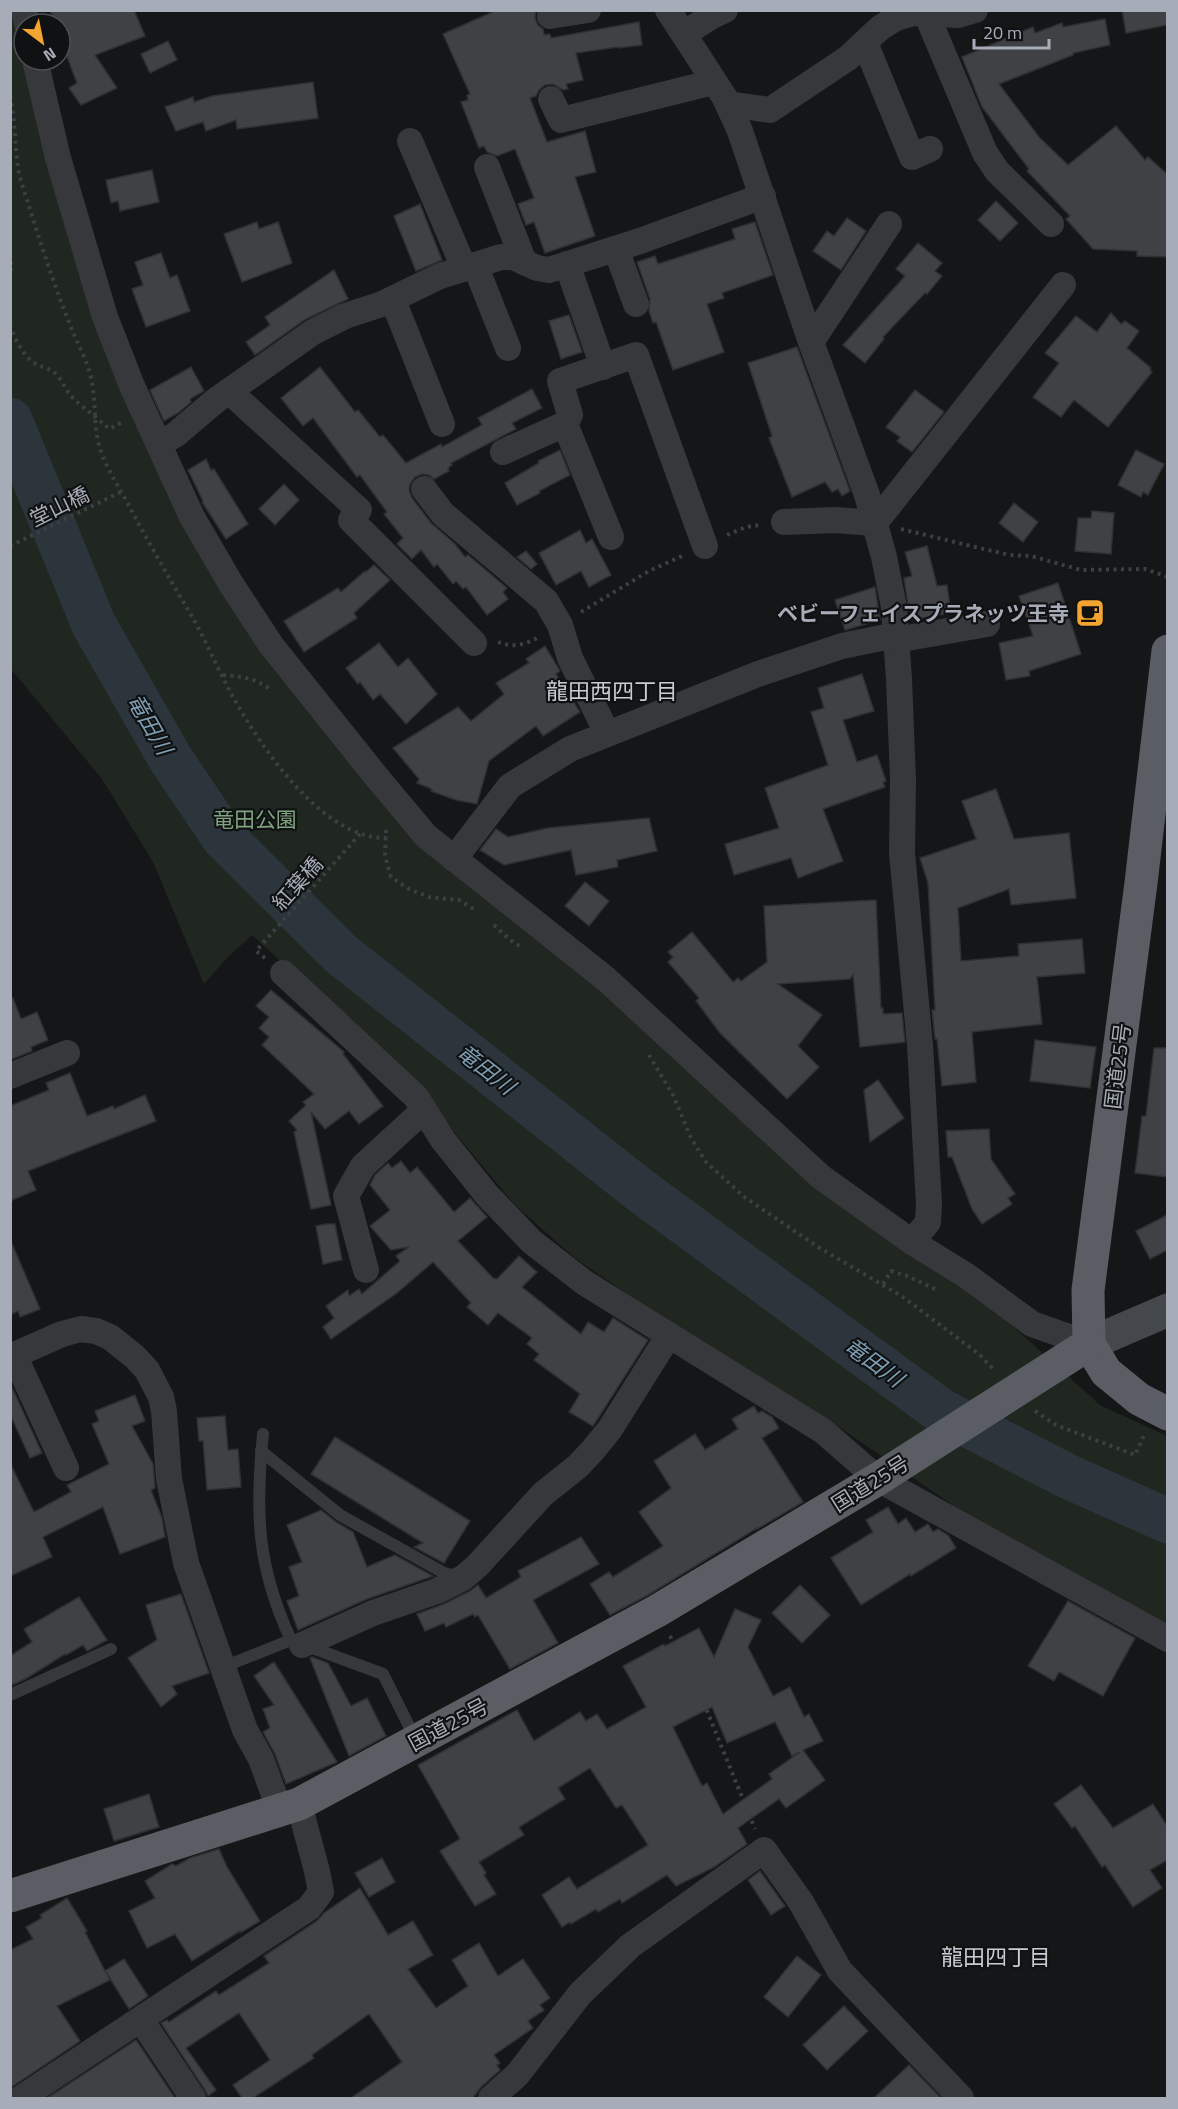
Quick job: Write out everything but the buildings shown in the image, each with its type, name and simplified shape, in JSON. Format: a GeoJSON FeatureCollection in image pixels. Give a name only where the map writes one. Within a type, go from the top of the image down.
{"type":"FeatureCollection","features":[{"type":"Feature","properties":{"kind":"highway","name":"国道25号"},"geometry":{"type":"LineString","coordinates":[[10,1896],[289,1808],[657,1611],[909,1459],[1031,1392],[1089,1344],[1088,1290],[1141,883],[1167,651]]}},
{"type":"Feature","properties":{"kind":"highway"},"geometry":{"type":"LineString","coordinates":[[1089,1344],[1106,1372],[1139,1399],[1167,1414]]}},
{"type":"Feature","properties":{"kind":"main road"},"geometry":{"type":"LineString","coordinates":[[1089,1344],[1167,1310]]}},
{"type":"Feature","properties":{"kind":"street"},"geometry":{"type":"LineString","coordinates":[[550,16],[588,10]]}},
{"type":"Feature","properties":{"kind":"street"},"geometry":{"type":"LineString","coordinates":[[668,10],[728,104],[740,131],[811,342],[867,495],[884,557],[894,608],[903,779],[902,853],[920,1045],[929,1204],[928,1222],[912,1242]]}},
{"type":"Feature","properties":{"kind":"street"},"geometry":{"type":"LineString","coordinates":[[684,34],[725,10]]}},
{"type":"Feature","properties":{"kind":"street"},"geometry":{"type":"LineString","coordinates":[[728,104],[770,110],[848,58],[880,28],[896,18],[914,13],[958,15],[975,10]]}},
{"type":"Feature","properties":{"kind":"street"},"geometry":{"type":"LineString","coordinates":[[926,13],[985,153],[997,171],[1051,224]]}},
{"type":"Feature","properties":{"kind":"street"},"geometry":{"type":"LineString","coordinates":[[865,44],[912,157],[930,149]]}},
{"type":"Feature","properties":{"kind":"street"},"geometry":{"type":"LineString","coordinates":[[38,72],[58,158],[105,317],[132,386],[192,517],[231,584],[271,645],[426,836],[606,979],[821,1177],[912,1242],[967,1276],[1032,1324],[1089,1344]]}},
{"type":"Feature","properties":{"kind":"street"},"geometry":{"type":"LineString","coordinates":[[551,99],[561,120],[714,82]]}},
{"type":"Feature","properties":{"kind":"street"},"geometry":{"type":"LineString","coordinates":[[410,141],[508,348]]}},
{"type":"Feature","properties":{"kind":"street"},"geometry":{"type":"LineString","coordinates":[[487,167],[524,262]]}},
{"type":"Feature","properties":{"kind":"street"},"geometry":{"type":"LineString","coordinates":[[159,444],[175,435],[215,401],[313,332],[345,316],[393,300],[440,276],[501,257],[513,257],[537,268],[549,270],[616,249],[763,196]]}},
{"type":"Feature","properties":{"kind":"street"},"geometry":{"type":"LineString","coordinates":[[811,342],[889,224]]}},
{"type":"Feature","properties":{"kind":"street"},"geometry":{"type":"LineString","coordinates":[[616,249],[636,304]]}},
{"type":"Feature","properties":{"kind":"street"},"geometry":{"type":"LineString","coordinates":[[567,264],[603,367]]}},
{"type":"Feature","properties":{"kind":"street"},"geometry":{"type":"LineString","coordinates":[[875,523],[1063,285]]}},
{"type":"Feature","properties":{"kind":"street"},"geometry":{"type":"LineString","coordinates":[[393,300],[442,424]]}},
{"type":"Feature","properties":{"kind":"street"},"geometry":{"type":"LineString","coordinates":[[503,452],[565,424],[570,416],[561,381],[636,355],[705,546]]}},
{"type":"Feature","properties":{"kind":"street"},"geometry":{"type":"LineString","coordinates":[[230,392],[359,510],[351,520],[483,640]]}},
{"type":"Feature","properties":{"kind":"street"},"geometry":{"type":"LineString","coordinates":[[565,424],[611,537]]}},
{"type":"Feature","properties":{"kind":"street"},"geometry":{"type":"LineString","coordinates":[[424,489],[443,514],[546,600],[560,625],[570,658],[607,734]]}},
{"type":"Feature","properties":{"kind":"street"},"geometry":{"type":"LineString","coordinates":[[784,522],[834,520],[875,523]]}},
{"type":"Feature","properties":{"kind":"street"},"geometry":{"type":"LineString","coordinates":[[454,859],[510,786],[570,749],[768,670],[842,646],[987,624]]}},
{"type":"Feature","properties":{"kind":"street"},"geometry":{"type":"LineString","coordinates":[[283,973],[416,1097],[443,1140],[487,1195],[532,1242],[585,1282],[822,1431],[878,1479],[1167,1639]]}},
{"type":"Feature","properties":{"kind":"street"},"geometry":{"type":"LineString","coordinates":[[10,1076],[67,1053]]}},
{"type":"Feature","properties":{"kind":"street"},"geometry":{"type":"LineString","coordinates":[[366,1270],[346,1196],[363,1166],[424,1110]]}},
{"type":"Feature","properties":{"kind":"street"},"geometry":{"type":"LineString","coordinates":[[21,2098],[309,1908],[321,1892],[318,1871],[289,1808],[245,1730],[186,1563],[169,1479],[161,1397],[147,1370],[135,1357],[110,1337],[96,1331],[81,1329],[62,1334],[12,1356],[66,1468]]}},
{"type":"Feature","properties":{"kind":"street"},"geometry":{"type":"LineString","coordinates":[[296,1642],[373,1612],[436,1591],[463,1578],[499,1544],[543,1494],[578,1466],[593,1450],[610,1429],[669,1335]]}},
{"type":"Feature","properties":{"kind":"street"},"geometry":{"type":"LineString","coordinates":[[491,2098],[517,2075],[580,1994],[630,1946],[764,1850],[801,1902],[840,1971],[962,2098]]}},
{"type":"Feature","properties":{"kind":"street"},"geometry":{"type":"LineString","coordinates":[[141,2019],[193,2098]]}},
{"type":"Feature","properties":{"kind":"lane"},"geometry":{"type":"LineString","coordinates":[[263,1434],[258,1512],[264,1566],[277,1610],[296,1642],[382,1674],[416,1741]]}},
{"type":"Feature","properties":{"kind":"lane"},"geometry":{"type":"LineString","coordinates":[[261,1451],[340,1515],[444,1573],[463,1578]]}},
{"type":"Feature","properties":{"kind":"lane"},"geometry":{"type":"LineString","coordinates":[[223,1667],[296,1642]]}},
{"type":"Feature","properties":{"kind":"lane"},"geometry":{"type":"LineString","coordinates":[[10,1695],[111,1649]]}},
{"type":"Feature","properties":{"kind":"path"},"geometry":{"type":"LineString","coordinates":[[10,96],[14,112],[19,172],[69,321],[91,376],[95,403],[95,432],[102,454],[121,492],[208,645],[233,698],[272,758],[297,787],[322,810],[360,834],[387,838]]}},
{"type":"Feature","properties":{"kind":"path"},"geometry":{"type":"LineString","coordinates":[[10,262],[13,266],[10,271]]}},
{"type":"Feature","properties":{"kind":"path"},"geometry":{"type":"LineString","coordinates":[[10,325],[26,357],[36,364],[50,368],[71,395],[87,412],[95,416]]}},
{"type":"Feature","properties":{"kind":"path","name":"堂山橋"},"geometry":{"type":"LineString","coordinates":[[10,546],[121,492]]}},
{"type":"Feature","properties":{"kind":"path"},"geometry":{"type":"LineString","coordinates":[[483,640],[508,646],[521,645],[534,640],[649,571],[746,527],[784,522]]}},
{"type":"Feature","properties":{"kind":"path"},"geometry":{"type":"LineString","coordinates":[[875,523],[1001,553],[1031,556],[1081,570],[1145,569],[1167,577]]}},
{"type":"Feature","properties":{"kind":"path"},"geometry":{"type":"LineString","coordinates":[[223,675],[240,676],[267,686],[274,692]]}},
{"type":"Feature","properties":{"kind":"path"},"geometry":{"type":"LineString","coordinates":[[386,825],[385,856],[391,877],[409,889],[429,897],[459,900],[485,917]]}},
{"type":"Feature","properties":{"kind":"path","name":"紅葉橋"},"geometry":{"type":"LineString","coordinates":[[256,951],[360,834]]}},
{"type":"Feature","properties":{"kind":"path"},"geometry":{"type":"LineString","coordinates":[[494,925],[510,940],[529,951]]}},
{"type":"Feature","properties":{"kind":"path"},"geometry":{"type":"LineString","coordinates":[[645,1049],[673,1095],[691,1138],[706,1162],[743,1196],[818,1247],[903,1297],[973,1349],[996,1372]]}},
{"type":"Feature","properties":{"kind":"path"},"geometry":{"type":"LineString","coordinates":[[883,1284],[891,1271],[940,1291]]}},
{"type":"Feature","properties":{"kind":"path"},"geometry":{"type":"LineString","coordinates":[[1031,1392],[1056,1425],[1135,1455]]}},
{"type":"Feature","properties":{"kind":"path"},"geometry":{"type":"LineString","coordinates":[[657,1611],[705,1706],[764,1850]]}},
{"type":"Feature","properties":{"kind":"green space","name":"竜田公園"},"geometry":{"type":"Polygon","coordinates":[[[10,11],[18,11],[12,12],[12,72],[28,72],[187,533],[412,832],[521,928],[582,972],[806,1180],[911,1256],[973,1293],[1100,1405],[1167,1436],[1167,1626],[979,1523],[836,1425],[725,1361],[575,1258],[515,1205],[415,1085],[252,935],[204,984],[153,862],[102,779],[11,669],[10,11]]]}},
{"type":"Feature","properties":{"kind":"waterway","name":"竜田川"},"geometry":{"type":"LineString","coordinates":[[10,420],[94,625],[170,758],[224,838],[341,954],[641,1191],[941,1411],[1069,1477],[1168,1521]]}},
{"type":"Feature","properties":{"kind":"place","name":"ベビーフェイスプラネッツ王寺"},"geometry":{"type":"Point","coordinates":[1090,613]}},
{"type":"Feature","properties":{"kind":"district","name":"龍田西四丁目"},"geometry":{"type":"Point","coordinates":[612,691]}},
{"type":"Feature","properties":{"kind":"district","name":"龍田四丁目"},"geometry":{"type":"Point","coordinates":[996,1957]}}]}
